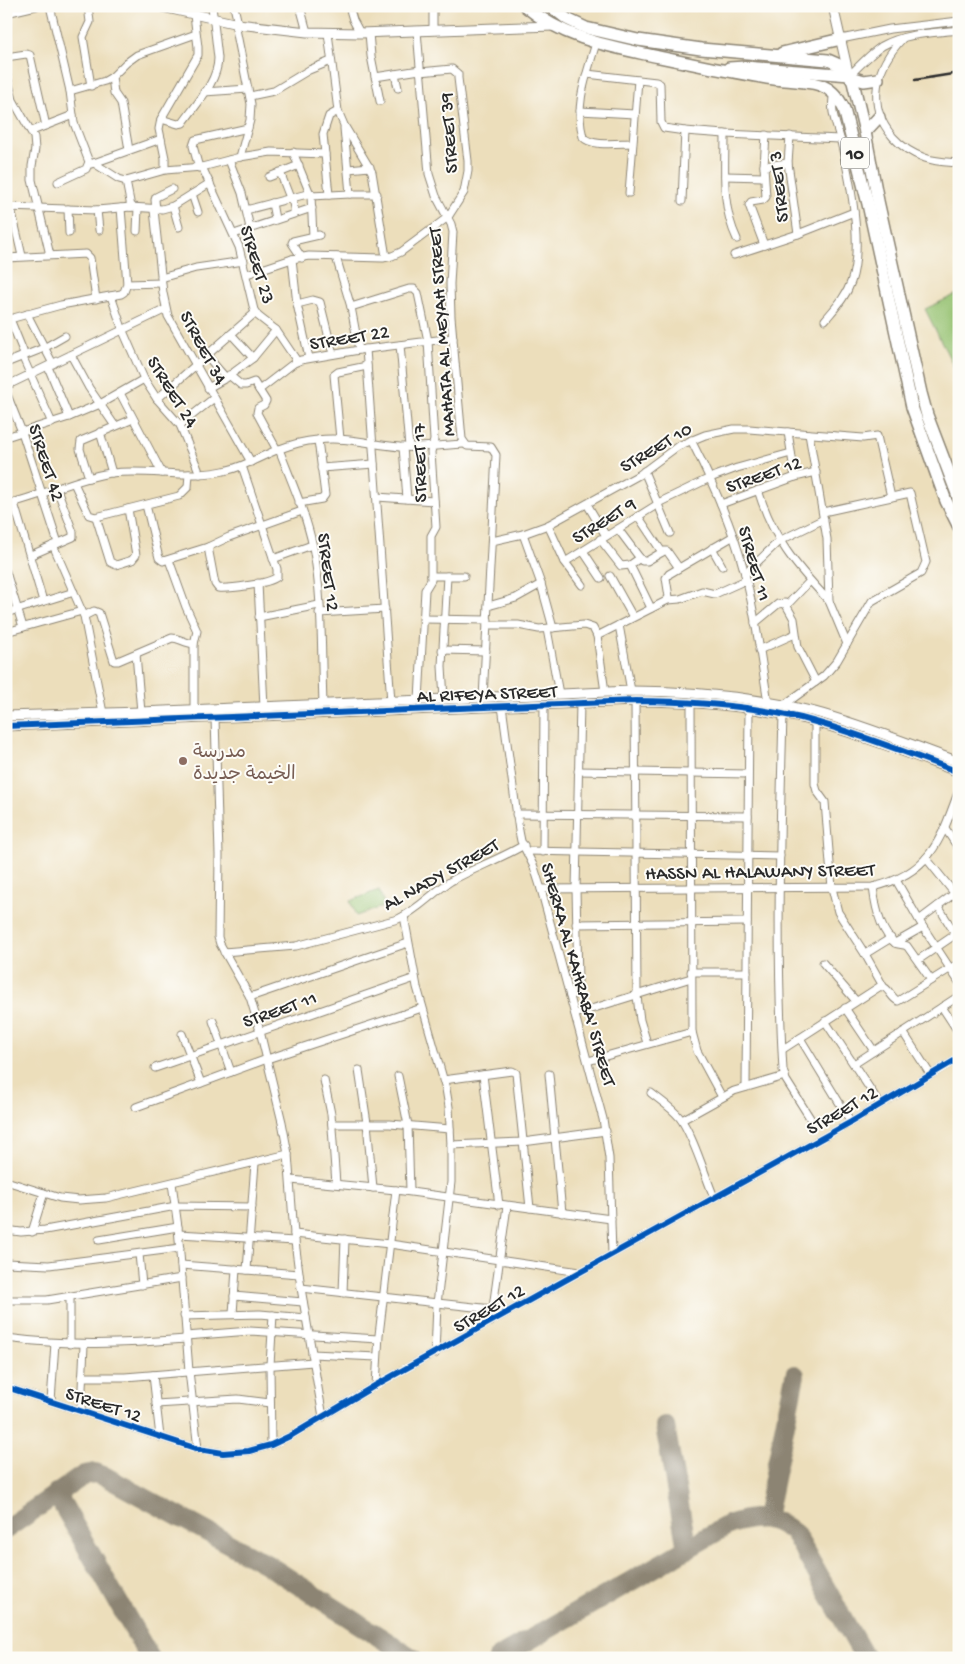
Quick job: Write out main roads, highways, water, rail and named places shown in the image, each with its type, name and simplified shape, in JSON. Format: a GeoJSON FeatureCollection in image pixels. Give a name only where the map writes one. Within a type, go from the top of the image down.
{"type":"FeatureCollection","features":[{"type":"Feature","properties":{"kind":"main road"},"geometry":{"type":"LineString","coordinates":[[525,6],[552,26],[596,44],[718,70],[745,67],[850,75],[864,81],[878,79]]}},
{"type":"Feature","properties":{"kind":"main road"},"geometry":{"type":"LineString","coordinates":[[550,6],[576,24],[601,32],[686,48],[828,60],[839,64],[850,75]]}},
{"type":"Feature","properties":{"kind":"main road"},"geometry":{"type":"LineString","coordinates":[[774,54],[841,39]]}},
{"type":"Feature","properties":{"kind":"main road","name":"10"},"geometry":{"type":"LineString","coordinates":[[718,70],[781,81],[820,85],[834,93],[842,103],[914,412],[946,501],[959,527]]}},
{"type":"Feature","properties":{"kind":"main road","name":"10"},"geometry":{"type":"LineString","coordinates":[[850,75],[865,132],[878,201],[924,404],[959,499]]}},
{"type":"Feature","properties":{"kind":"main road"},"geometry":{"type":"LineString","coordinates":[[865,132],[879,117]]}},
{"type":"Feature","properties":{"kind":"railway"},"geometry":{"type":"LineString","coordinates":[[915,80],[959,73]]}},
{"type":"Feature","properties":{"kind":"place","name":"مدرسة الخيمة جديدة"},"geometry":{"type":"Point","coordinates":[183,761]}}]}
